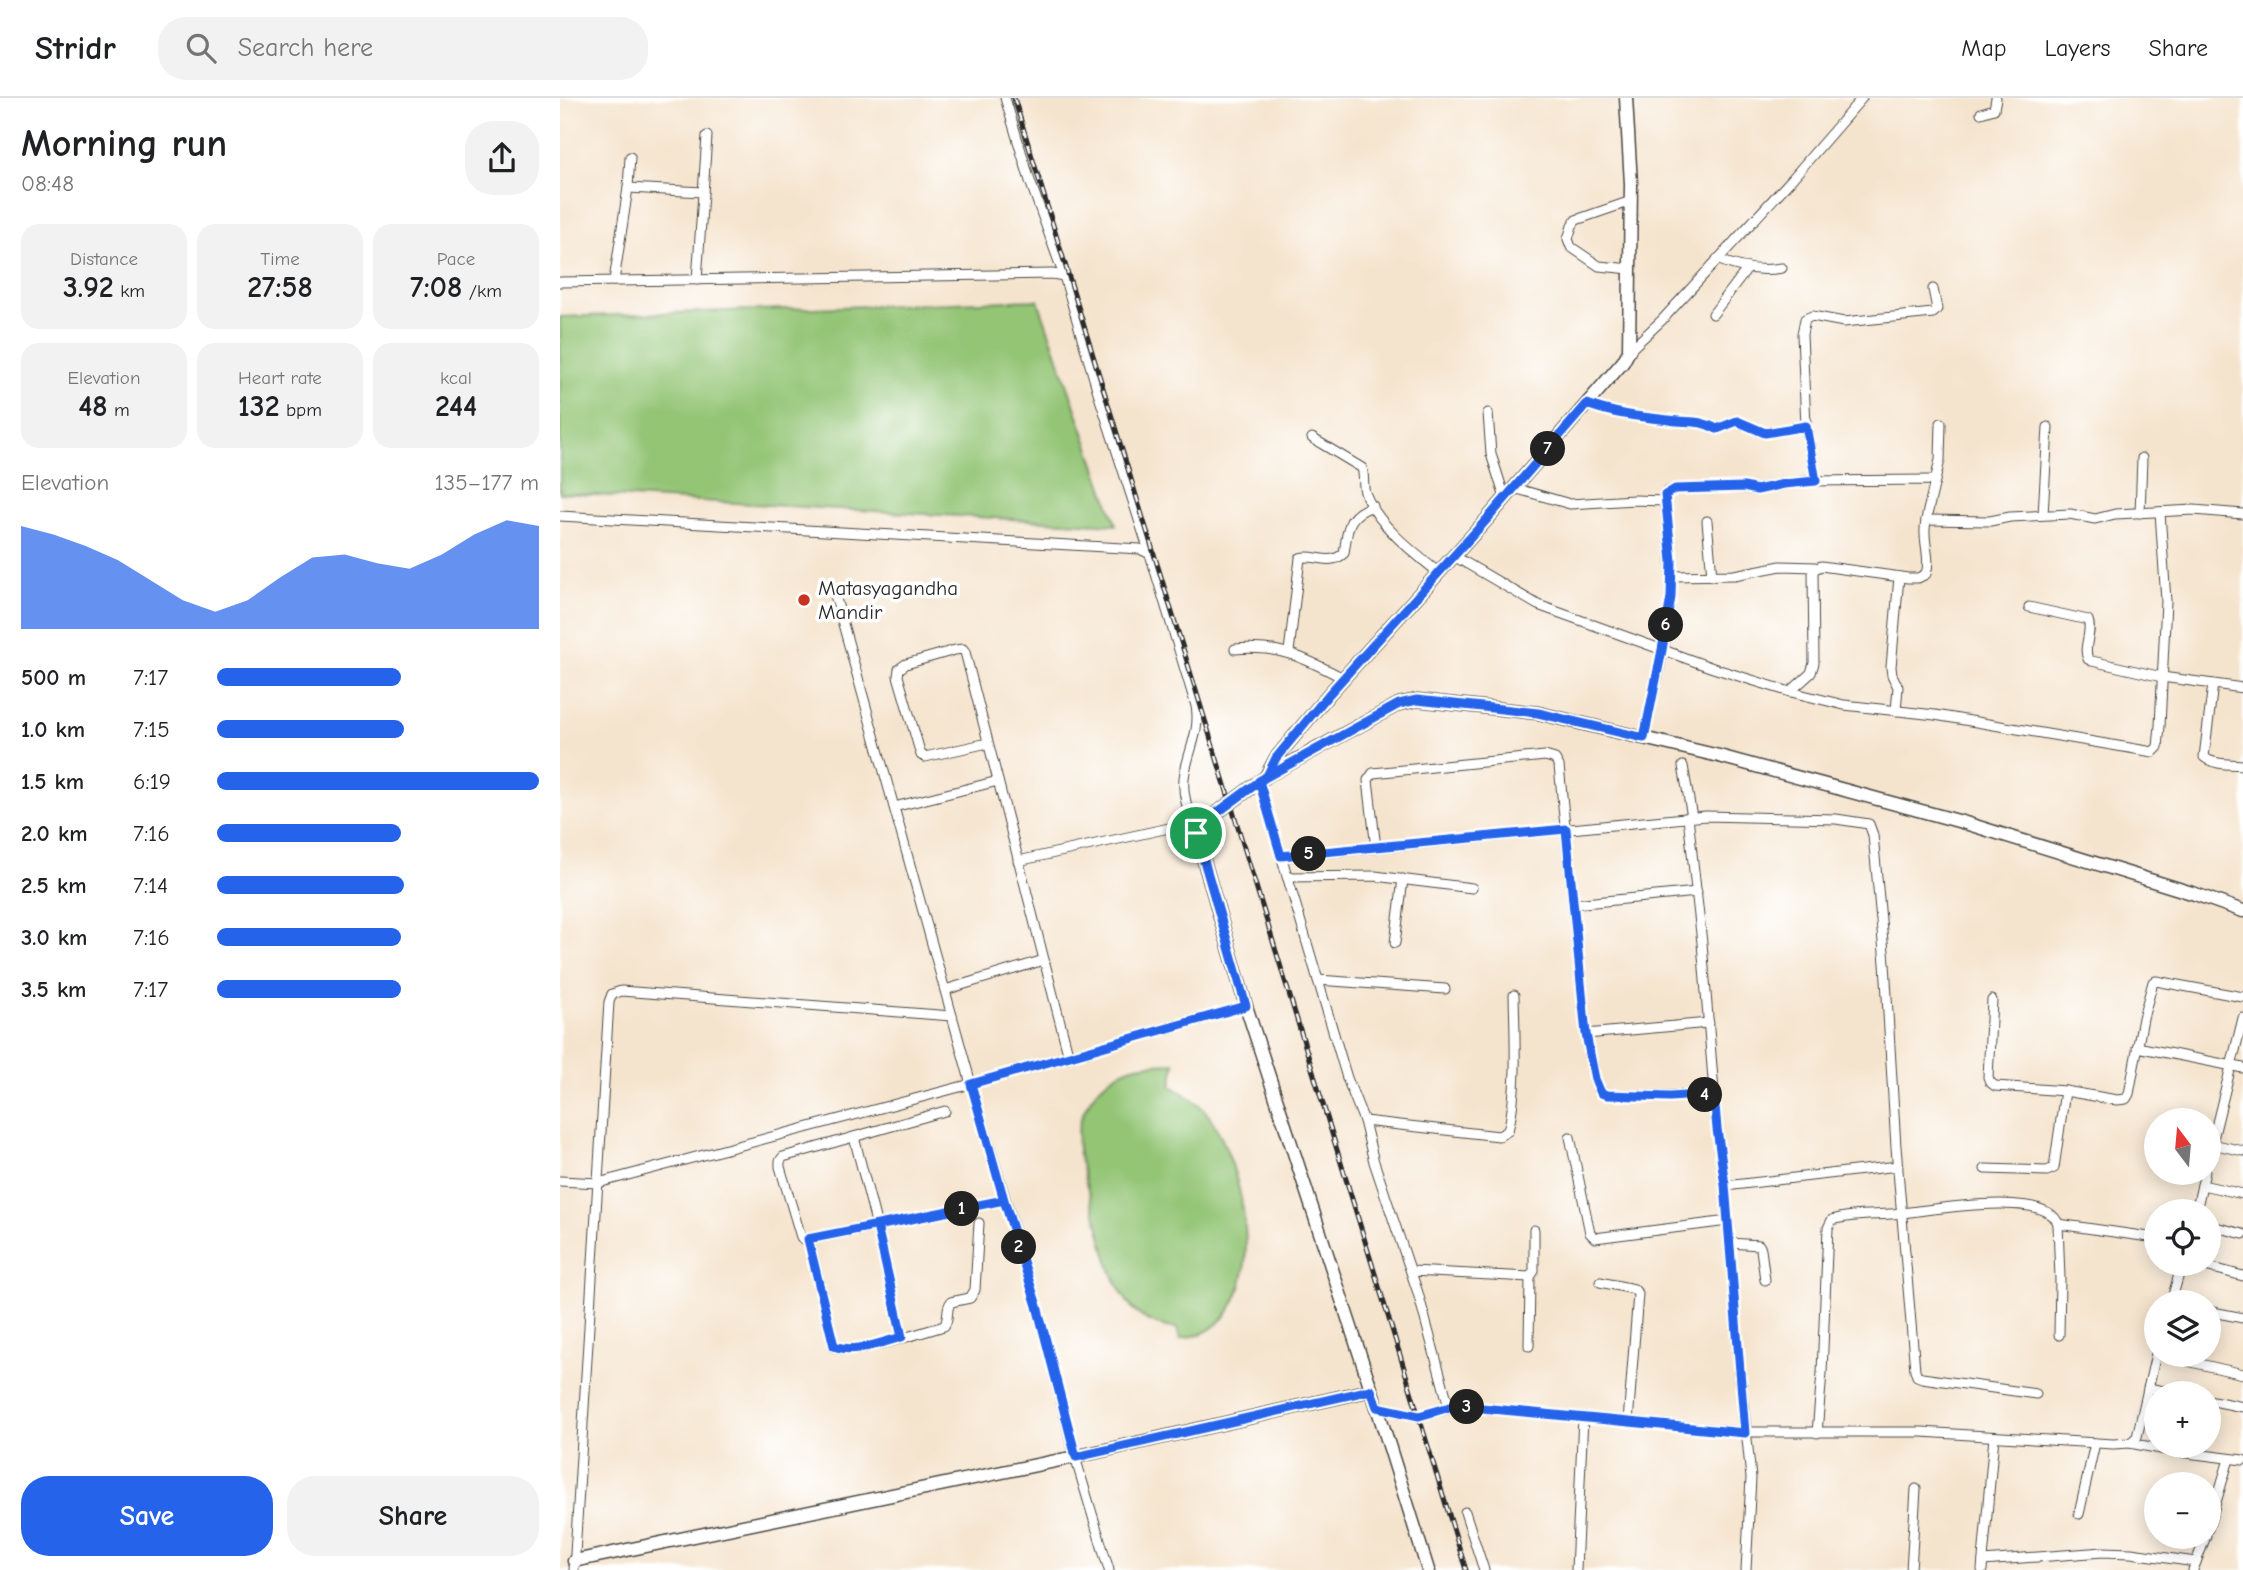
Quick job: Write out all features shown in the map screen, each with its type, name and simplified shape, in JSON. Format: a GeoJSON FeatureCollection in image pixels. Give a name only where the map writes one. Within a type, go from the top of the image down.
{"type":"FeatureCollection","features":[{"type":"Feature","properties":{"kind":"main road"},"geometry":{"type":"LineString","coordinates":[[1263,778],[1276,758],[1343,678],[1514,488],[1623,362],[1629,351],[1631,201],[1626,98]]}},
{"type":"Feature","properties":{"kind":"main road"},"geometry":{"type":"LineString","coordinates":[[1428,1570],[1246,1006],[1194,828],[1263,778],[1399,704],[1417,700],[1538,713],[1719,756],[1962,822],[2243,911]]}},
{"type":"Feature","properties":{"kind":"main road"},"geometry":{"type":"LineString","coordinates":[[574,1565],[1076,1457],[1371,1390]]}},
{"type":"Feature","properties":{"kind":"street"},"geometry":{"type":"LineString","coordinates":[[1005,98],[1030,181],[1064,276],[1198,716],[1198,727],[1184,776],[1186,805],[1194,828],[1018,861]]}},
{"type":"Feature","properties":{"kind":"street"},"geometry":{"type":"LineString","coordinates":[[1629,351],[1662,320],[1791,180],[1862,98]]}},
{"type":"Feature","properties":{"kind":"street"},"geometry":{"type":"LineString","coordinates":[[1981,113],[1994,109],[1996,98]]}},
{"type":"Feature","properties":{"kind":"street"},"geometry":{"type":"LineString","coordinates":[[697,279],[707,136]]}},
{"type":"Feature","properties":{"kind":"street"},"geometry":{"type":"LineString","coordinates":[[614,281],[630,157]]}},
{"type":"Feature","properties":{"kind":"street"},"geometry":{"type":"LineString","coordinates":[[628,188],[703,192]]}},
{"type":"Feature","properties":{"kind":"street"},"geometry":{"type":"LineString","coordinates":[[1631,201],[1576,220],[1568,239],[1571,247],[1599,266],[1631,269]]}},
{"type":"Feature","properties":{"kind":"street"},"geometry":{"type":"LineString","coordinates":[[1717,259],[1762,270],[1783,268]]}},
{"type":"Feature","properties":{"kind":"street"},"geometry":{"type":"LineString","coordinates":[[1713,314],[1748,268]]}},
{"type":"Feature","properties":{"kind":"street"},"geometry":{"type":"LineString","coordinates":[[560,282],[1052,274],[1064,276]]}},
{"type":"Feature","properties":{"kind":"street"},"geometry":{"type":"LineString","coordinates":[[1816,481],[1806,426],[1802,334],[1805,319],[1812,316],[1844,322],[1933,313],[1937,309],[1933,289]]}},
{"type":"Feature","properties":{"kind":"street"},"geometry":{"type":"LineString","coordinates":[[1587,404],[1609,411],[1671,421],[1705,422],[1717,429],[1737,421],[1765,433],[1806,426]]}},
{"type":"Feature","properties":{"kind":"street"},"geometry":{"type":"LineString","coordinates":[[1488,413],[1491,454],[1505,498]]}},
{"type":"Feature","properties":{"kind":"street"},"geometry":{"type":"LineString","coordinates":[[1671,576],[1734,575],[1781,566],[1821,566],[1919,578],[1926,574],[1928,566],[1925,546],[1926,520],[1940,460],[1941,423]]}},
{"type":"Feature","properties":{"kind":"street"},"geometry":{"type":"LineString","coordinates":[[2043,515],[2048,427]]}},
{"type":"Feature","properties":{"kind":"street"},"geometry":{"type":"LineString","coordinates":[[1312,438],[1362,468],[1364,491],[1373,506],[1397,539],[1438,573]]}},
{"type":"Feature","properties":{"kind":"street"},"geometry":{"type":"LineString","coordinates":[[2140,513],[2142,458]]}},
{"type":"Feature","properties":{"kind":"street"},"geometry":{"type":"LineString","coordinates":[[1644,738],[1671,597],[1670,540],[1665,495],[1675,489],[1744,487],[1757,490],[1816,481],[1926,479],[1931,480],[1934,485]]}},
{"type":"Feature","properties":{"kind":"street"},"geometry":{"type":"LineString","coordinates":[[1514,488],[1570,504],[1665,501]]}},
{"type":"Feature","properties":{"kind":"street"},"geometry":{"type":"LineString","coordinates":[[1289,652],[1300,558],[1304,556],[1326,560],[1341,557],[1349,523],[1362,510],[1373,506]]}},
{"type":"Feature","properties":{"kind":"street"},"geometry":{"type":"LineString","coordinates":[[1926,520],[1990,521],[2010,517],[2070,514],[2095,519],[2115,514],[2194,510],[2243,514]]}},
{"type":"Feature","properties":{"kind":"street"},"geometry":{"type":"LineString","coordinates":[[1454,556],[1538,606],[1790,692],[1844,705],[1935,715],[2153,752],[2158,747],[2166,601],[2160,512]]}},
{"type":"Feature","properties":{"kind":"street"},"geometry":{"type":"LineString","coordinates":[[560,516],[1139,549],[1150,554]]}},
{"type":"Feature","properties":{"kind":"street"},"geometry":{"type":"LineString","coordinates":[[1707,522],[1712,576]]}},
{"type":"Feature","properties":{"kind":"street"},"geometry":{"type":"LineString","coordinates":[[1790,692],[1811,673],[1814,663],[1812,583],[1815,567]]}},
{"type":"Feature","properties":{"kind":"street"},"geometry":{"type":"LineString","coordinates":[[1896,711],[1898,687],[1891,667],[1899,577]]}},
{"type":"Feature","properties":{"kind":"street"},"geometry":{"type":"LineString","coordinates":[[833,588],[971,1084],[1037,1306],[1076,1457],[1109,1570]]}},
{"type":"Feature","properties":{"kind":"street"},"geometry":{"type":"LineString","coordinates":[[2029,607],[2088,620],[2090,627],[2085,652],[2088,659],[2162,677],[2243,688]]}},
{"type":"Feature","properties":{"kind":"street"},"geometry":{"type":"LineString","coordinates":[[1236,649],[1267,648],[1289,652],[1343,678]]}},
{"type":"Feature","properties":{"kind":"street"},"geometry":{"type":"LineString","coordinates":[[988,743],[925,757],[921,755],[898,676],[900,669],[906,664],[955,650],[963,649],[965,652],[1069,1057]]}},
{"type":"Feature","properties":{"kind":"street"},"geometry":{"type":"LineString","coordinates":[[2213,684],[2204,757],[2206,761],[2243,765]]}},
{"type":"Feature","properties":{"kind":"street"},"geometry":{"type":"LineString","coordinates":[[1377,848],[1368,780],[1373,773],[1549,756],[1558,762],[1586,1034],[1595,1079],[1601,1093],[1670,1097],[1714,1094]]}},
{"type":"Feature","properties":{"kind":"street"},"geometry":{"type":"LineString","coordinates":[[1683,766],[1690,817],[1751,1478],[1746,1570]]}},
{"type":"Feature","properties":{"kind":"street"},"geometry":{"type":"LineString","coordinates":[[1263,778],[1287,877],[1347,1078],[1364,1121],[1374,1162],[1411,1271],[1450,1407]]}},
{"type":"Feature","properties":{"kind":"street"},"geometry":{"type":"LineString","coordinates":[[894,807],[998,781]]}},
{"type":"Feature","properties":{"kind":"street"},"geometry":{"type":"LineString","coordinates":[[1281,856],[1690,817],[1836,819],[1865,822],[1871,827],[1885,963],[1898,1166],[1917,1376],[1945,1383],[2036,1394]]}},
{"type":"Feature","properties":{"kind":"street"},"geometry":{"type":"LineString","coordinates":[[1287,877],[1351,876],[1403,879],[1472,888]]}},
{"type":"Feature","properties":{"kind":"street"},"geometry":{"type":"LineString","coordinates":[[1395,943],[1403,879]]}},
{"type":"Feature","properties":{"kind":"street"},"geometry":{"type":"LineString","coordinates":[[1574,904],[1697,892]]}},
{"type":"Feature","properties":{"kind":"street"},"geometry":{"type":"LineString","coordinates":[[945,990],[1044,960]]}},
{"type":"Feature","properties":{"kind":"street"},"geometry":{"type":"LineString","coordinates":[[1318,980],[1445,989]]}},
{"type":"Feature","properties":{"kind":"street"},"geometry":{"type":"LineString","coordinates":[[1992,1000],[1988,1076],[1995,1086],[2064,1091],[2117,1100],[2128,1098],[2137,1046],[2153,982],[2243,996]]}},
{"type":"Feature","properties":{"kind":"street"},"geometry":{"type":"LineString","coordinates":[[574,1565],[610,997],[615,991],[952,1016]]}},
{"type":"Feature","properties":{"kind":"street"},"geometry":{"type":"LineString","coordinates":[[1364,1121],[1499,1136],[1508,1131],[1512,1114],[1514,995]]}},
{"type":"Feature","properties":{"kind":"street"},"geometry":{"type":"LineString","coordinates":[[560,1181],[598,1183],[971,1084],[1246,1006]]}},
{"type":"Feature","properties":{"kind":"street"},"geometry":{"type":"LineString","coordinates":[[2221,1108],[2243,1018]]}},
{"type":"Feature","properties":{"kind":"street"},"geometry":{"type":"LineString","coordinates":[[1586,1034],[1709,1023]]}},
{"type":"Feature","properties":{"kind":"street"},"geometry":{"type":"LineString","coordinates":[[2137,1046],[2243,1068]]}},
{"type":"Feature","properties":{"kind":"street"},"geometry":{"type":"LineString","coordinates":[[1985,1170],[2047,1171],[2054,1168],[2064,1091]]}},
{"type":"Feature","properties":{"kind":"street"},"geometry":{"type":"LineString","coordinates":[[945,1111],[783,1157],[780,1161],[801,1237],[804,1240],[1004,1200]]}},
{"type":"Feature","properties":{"kind":"street"},"geometry":{"type":"LineString","coordinates":[[854,1137],[902,1337]]}},
{"type":"Feature","properties":{"kind":"street"},"geometry":{"type":"LineString","coordinates":[[1570,1137],[1590,1233],[1595,1238],[1728,1221]]}},
{"type":"Feature","properties":{"kind":"street"},"geometry":{"type":"LineString","coordinates":[[2221,1146],[2243,1151]]}},
{"type":"Feature","properties":{"kind":"street"},"geometry":{"type":"LineString","coordinates":[[1725,1185],[1898,1166]]}},
{"type":"Feature","properties":{"kind":"street"},"geometry":{"type":"LineString","coordinates":[[2199,1199],[2203,1185],[2243,1194]]}},
{"type":"Feature","properties":{"kind":"street"},"geometry":{"type":"LineString","coordinates":[[1817,1433],[1829,1223],[1838,1218],[1994,1204],[2046,1211],[2056,1216],[2060,1279],[2059,1335]]}},
{"type":"Feature","properties":{"kind":"street"},"geometry":{"type":"LineString","coordinates":[[808,1239],[834,1346],[841,1349],[858,1348],[947,1323],[951,1302],[965,1300],[975,1290],[979,1223]]}},
{"type":"Feature","properties":{"kind":"street"},"geometry":{"type":"LineString","coordinates":[[2058,1224],[2144,1236]]}},
{"type":"Feature","properties":{"kind":"street"},"geometry":{"type":"LineString","coordinates":[[2221,1228],[2243,1234]]}},
{"type":"Feature","properties":{"kind":"street"},"geometry":{"type":"LineString","coordinates":[[1529,1346],[1534,1230]]}},
{"type":"Feature","properties":{"kind":"street"},"geometry":{"type":"LineString","coordinates":[[1730,1243],[1759,1245],[1765,1280]]}},
{"type":"Feature","properties":{"kind":"street"},"geometry":{"type":"LineString","coordinates":[[2221,1270],[2243,1276]]}},
{"type":"Feature","properties":{"kind":"street"},"geometry":{"type":"LineString","coordinates":[[1411,1271],[1530,1277]]}},
{"type":"Feature","properties":{"kind":"street"},"geometry":{"type":"LineString","coordinates":[[1600,1282],[1634,1289],[1638,1294],[1628,1422]]}},
{"type":"Feature","properties":{"kind":"street"},"geometry":{"type":"LineString","coordinates":[[2221,1314],[2243,1318]]}},
{"type":"Feature","properties":{"kind":"street"},"geometry":{"type":"LineString","coordinates":[[2213,1367],[2243,1374]]}},
{"type":"Feature","properties":{"kind":"street"},"geometry":{"type":"LineString","coordinates":[[2221,1403],[2243,1407]]}},
{"type":"Feature","properties":{"kind":"street"},"geometry":{"type":"LineString","coordinates":[[2130,1443],[2137,1437],[2144,1406]]}},
{"type":"Feature","properties":{"kind":"street"},"geometry":{"type":"LineString","coordinates":[[1377,1407],[1419,1416],[1450,1407],[1745,1433],[1922,1432],[2130,1443],[2243,1460]]}},
{"type":"Feature","properties":{"kind":"street"},"geometry":{"type":"LineString","coordinates":[[1576,1570],[1583,1417]]}},
{"type":"Feature","properties":{"kind":"street"},"geometry":{"type":"LineString","coordinates":[[1994,1437],[1983,1565],[2103,1552],[2131,1553],[2195,1566],[2201,1549]]}},
{"type":"Feature","properties":{"kind":"street"},"geometry":{"type":"LineString","coordinates":[[2079,1514],[2095,1443]]}},
{"type":"Feature","properties":{"kind":"street"},"geometry":{"type":"LineString","coordinates":[[2221,1486],[2229,1459]]}},
{"type":"Feature","properties":{"kind":"street"},"geometry":{"type":"LineString","coordinates":[[1911,1570],[1916,1489]]}},
{"type":"Feature","properties":{"kind":"street"},"geometry":{"type":"LineString","coordinates":[[1465,1512],[1484,1570]]}},
{"type":"Feature","properties":{"kind":"green space"},"geometry":{"type":"Polygon","coordinates":[[[1038,300],[1116,525],[560,493],[560,317],[1038,300]]]}},
{"type":"Feature","properties":{"kind":"green space"},"geometry":{"type":"Polygon","coordinates":[[[1175,1063],[1171,1086],[1201,1107],[1221,1138],[1241,1197],[1245,1229],[1245,1261],[1239,1290],[1226,1315],[1205,1332],[1180,1339],[1177,1328],[1154,1323],[1138,1314],[1126,1300],[1114,1278],[1083,1175],[1078,1149],[1084,1110],[1099,1088],[1109,1079],[1133,1067],[1175,1063]]]}},
{"type":"Feature","properties":{"kind":"railway"},"geometry":{"type":"LineString","coordinates":[[1014,98],[1466,1570]]}},
{"type":"Feature","properties":{"kind":"place","name":"Matasyagandha Mandir"},"geometry":{"type":"Point","coordinates":[804,600]}},
{"type":"Feature","properties":{"kind":"route"},"geometry":{"type":"LineString","coordinates":[[1196,833],[1199,826],[1259,781],[1267,776],[1276,758],[1329,694],[1587,404],[1609,411],[1671,421],[1705,422],[1717,429],[1737,421],[1761,433],[1806,426],[1816,481],[1757,490],[1744,487],[1675,489],[1665,495],[1672,561],[1671,597],[1644,738],[1538,713],[1474,704],[1417,700],[1399,704],[1259,781],[1281,856],[1566,829],[1586,1034],[1595,1079],[1601,1093],[1670,1097],[1714,1094],[1725,1185],[1745,1433],[1491,1411],[1461,1406],[1419,1416],[1377,1407],[1371,1390],[1076,1457],[1037,1306],[1004,1200],[808,1239],[834,1346],[841,1349],[858,1348],[902,1337],[877,1226],[1004,1200],[971,1084],[1246,1006],[1196,833]]}}]}
